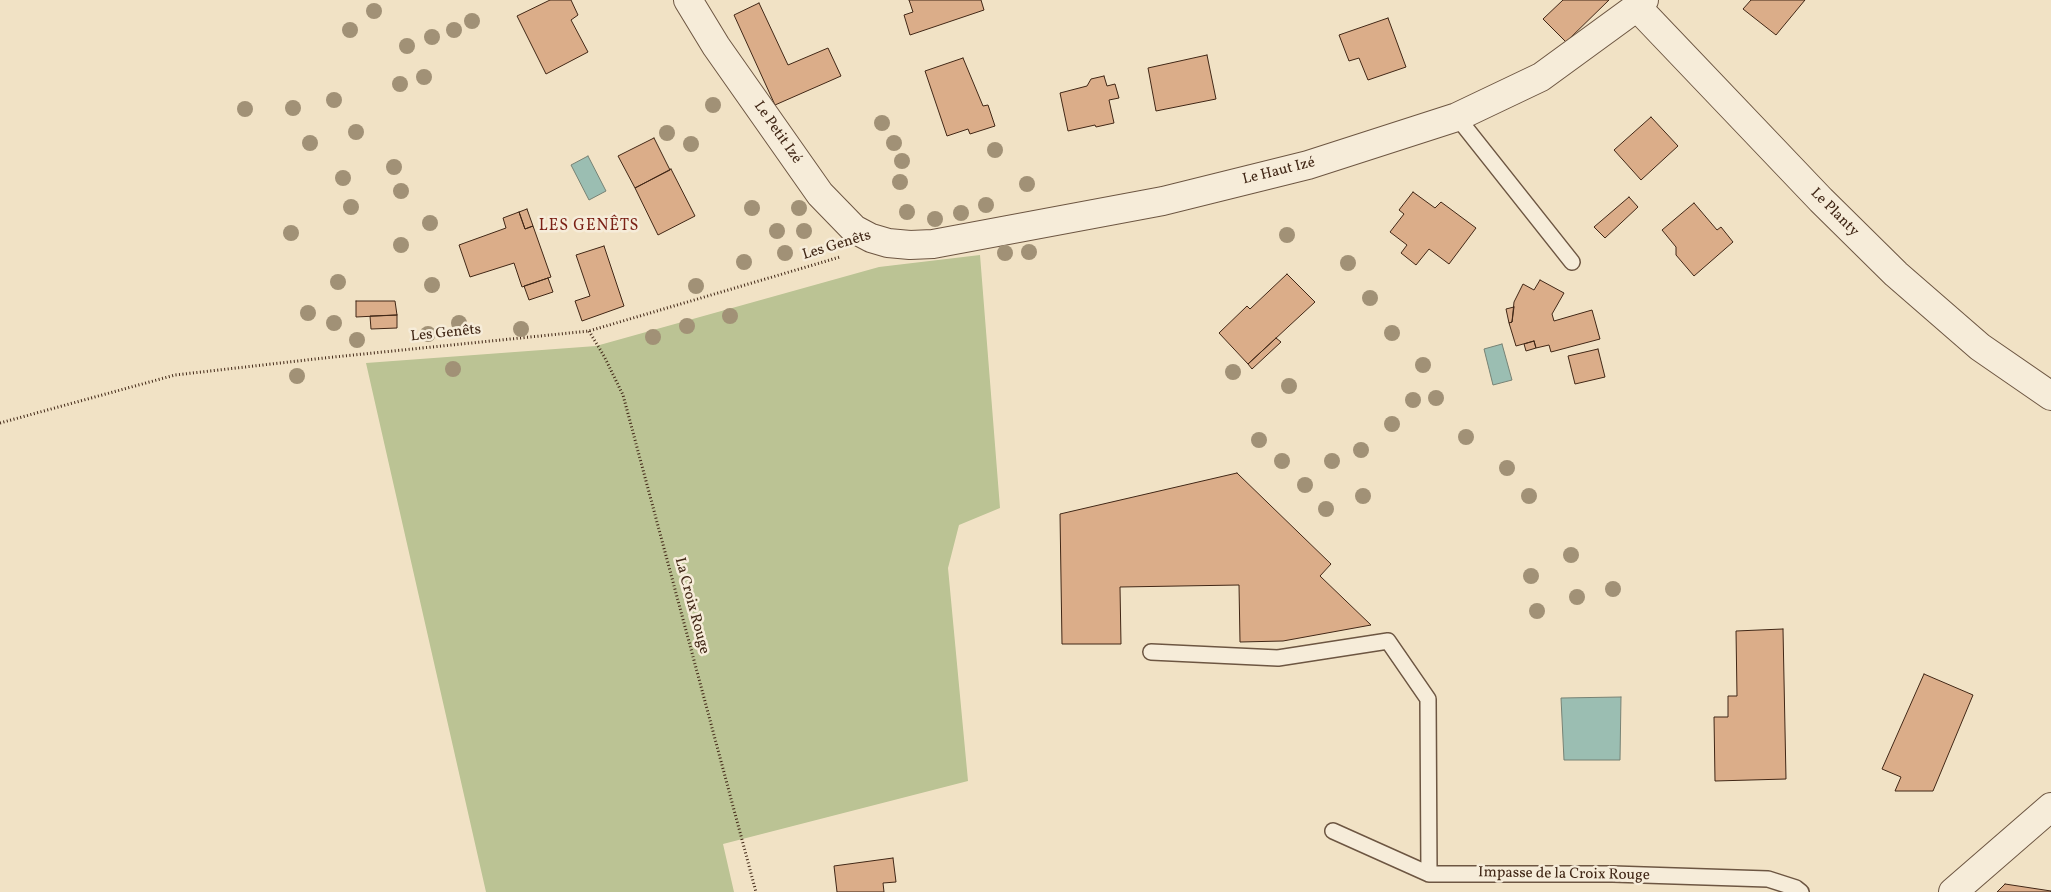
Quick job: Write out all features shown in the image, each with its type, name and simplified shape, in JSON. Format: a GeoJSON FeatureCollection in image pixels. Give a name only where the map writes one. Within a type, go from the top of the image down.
{"type":"FeatureCollection","features":[{"type":"Feature","properties":{"kind":"street","name":"Le Petit Izé"},"geometry":{"type":"LineString","coordinates":[[688,0],[716,46],[820,194],[854,229],[871,238],[888,243]]}},
{"type":"Feature","properties":{"kind":"street","name":"Le Haut Izé"},"geometry":{"type":"LineString","coordinates":[[888,243],[933,244],[1163,201],[1308,165],[1457,117],[1541,77],[1640,3]]}},
{"type":"Feature","properties":{"kind":"street","name":"Le Planty"},"geometry":{"type":"LineString","coordinates":[[1640,3],[1814,193],[1896,274],[1980,347],[2051,396]]}},
{"type":"Feature","properties":{"kind":"street"},"geometry":{"type":"LineString","coordinates":[[1953,892],[2051,807]]}},
{"type":"Feature","properties":{"kind":"lane"},"geometry":{"type":"LineString","coordinates":[[1457,117],[1572,262]]}},
{"type":"Feature","properties":{"kind":"lane"},"geometry":{"type":"LineString","coordinates":[[1151,652],[1278,658],[1388,641],[1428,699],[1429,874]]}},
{"type":"Feature","properties":{"kind":"lane","name":"Impasse de la Croix Rouge"},"geometry":{"type":"LineString","coordinates":[[1333,831],[1429,874],[1613,874],[1768,879],[1796,888],[1801,892]]}},
{"type":"Feature","properties":{"kind":"path","name":"Les Genêts"},"geometry":{"type":"LineString","coordinates":[[0,423],[175,376],[324,358],[589,331],[841,256]]}},
{"type":"Feature","properties":{"kind":"path","name":"La Croix Rouge"},"geometry":{"type":"LineString","coordinates":[[589,331],[604,356],[623,396],[756,892]]}},
{"type":"Feature","properties":{"kind":"green space"},"geometry":{"type":"Polygon","coordinates":[[[980,255],[1000,508],[959,525],[948,568],[968,781],[723,844],[734,892],[486,892],[366,363],[596,346],[879,267],[980,255]]]}},
{"type":"Feature","properties":{"kind":"water"},"geometry":{"type":"Polygon","coordinates":[[[588,156],[606,191],[589,200],[571,165],[588,156]]]}},
{"type":"Feature","properties":{"kind":"water"},"geometry":{"type":"Polygon","coordinates":[[[1502,344],[1512,380],[1493,385],[1484,349],[1502,344]]]}},
{"type":"Feature","properties":{"kind":"water"},"geometry":{"type":"Polygon","coordinates":[[[1621,697],[1620,760],[1564,760],[1561,698],[1621,697]]]}},
{"type":"Feature","properties":{"kind":"building"},"geometry":{"type":"Polygon","coordinates":[[[550,0],[571,0],[578,15],[571,20],[588,52],[546,74],[517,16],[550,0]]]}},
{"type":"Feature","properties":{"kind":"building"},"geometry":{"type":"Polygon","coordinates":[[[909,0],[981,0],[984,10],[910,35],[904,15],[913,12],[909,0]]]}},
{"type":"Feature","properties":{"kind":"building"},"geometry":{"type":"Polygon","coordinates":[[[1563,0],[1609,0],[1566,42],[1543,19],[1563,0]]]}},
{"type":"Feature","properties":{"kind":"building"},"geometry":{"type":"Polygon","coordinates":[[[1751,0],[1805,0],[1776,35],[1743,9],[1751,0]]]}},
{"type":"Feature","properties":{"kind":"building"},"geometry":{"type":"Polygon","coordinates":[[[759,3],[788,65],[828,48],[841,76],[775,105],[734,15],[759,3]]]}},
{"type":"Feature","properties":{"kind":"building"},"geometry":{"type":"Polygon","coordinates":[[[1388,18],[1406,67],[1368,80],[1359,58],[1349,61],[1339,35],[1388,18]]]}},
{"type":"Feature","properties":{"kind":"building"},"geometry":{"type":"Polygon","coordinates":[[[1207,55],[1216,99],[1156,111],[1148,68],[1207,55]]]}},
{"type":"Feature","properties":{"kind":"building"},"geometry":{"type":"Polygon","coordinates":[[[963,58],[983,106],[988,105],[995,126],[970,134],[968,129],[947,136],[925,71],[963,58]]]}},
{"type":"Feature","properties":{"kind":"building"},"geometry":{"type":"Polygon","coordinates":[[[1104,76],[1107,86],[1115,84],[1119,98],[1109,100],[1114,123],[1068,131],[1060,93],[1087,86],[1091,79],[1104,76]]]}},
{"type":"Feature","properties":{"kind":"building"},"geometry":{"type":"Polygon","coordinates":[[[1651,117],[1678,146],[1641,180],[1614,150],[1651,117]]]}},
{"type":"Feature","properties":{"kind":"building"},"geometry":{"type":"Polygon","coordinates":[[[654,138],[670,170],[635,188],[618,156],[654,138]]]}},
{"type":"Feature","properties":{"kind":"building"},"geometry":{"type":"Polygon","coordinates":[[[671,169],[695,216],[658,235],[635,188],[671,169]]]}},
{"type":"Feature","properties":{"kind":"building"},"geometry":{"type":"Polygon","coordinates":[[[1413,192],[1435,208],[1441,202],[1476,228],[1449,264],[1429,249],[1416,265],[1401,253],[1407,245],[1390,232],[1404,214],[1399,210],[1413,192]]]}},
{"type":"Feature","properties":{"kind":"building"},"geometry":{"type":"Polygon","coordinates":[[[1629,197],[1638,207],[1605,238],[1594,227],[1629,197]]]}},
{"type":"Feature","properties":{"kind":"building"},"geometry":{"type":"Polygon","coordinates":[[[1694,203],[1717,230],[1721,227],[1733,242],[1694,276],[1676,255],[1676,247],[1662,230],[1694,203]]]}},
{"type":"Feature","properties":{"kind":"building"},"geometry":{"type":"Polygon","coordinates":[[[527,209],[533,226],[525,229],[519,212],[527,209]]]}},
{"type":"Feature","properties":{"kind":"building"},"geometry":{"type":"Polygon","coordinates":[[[519,212],[525,229],[533,226],[551,277],[522,287],[514,263],[470,277],[459,245],[506,228],[503,218],[519,212]]]}},
{"type":"Feature","properties":{"kind":"building"},"geometry":{"type":"Polygon","coordinates":[[[604,246],[624,306],[582,321],[575,301],[590,296],[576,255],[604,246]]]}},
{"type":"Feature","properties":{"kind":"building"},"geometry":{"type":"Polygon","coordinates":[[[1287,274],[1315,302],[1248,364],[1219,333],[1247,306],[1250,309],[1287,274]]]}},
{"type":"Feature","properties":{"kind":"building"},"geometry":{"type":"Polygon","coordinates":[[[548,278],[553,292],[529,300],[524,286],[548,278]]]}},
{"type":"Feature","properties":{"kind":"building"},"geometry":{"type":"Polygon","coordinates":[[[1540,280],[1564,293],[1552,314],[1554,321],[1592,310],[1600,339],[1551,352],[1549,345],[1536,348],[1534,341],[1516,346],[1509,323],[1512,322],[1514,302],[1523,284],[1534,290],[1540,280]]]}},
{"type":"Feature","properties":{"kind":"building"},"geometry":{"type":"Polygon","coordinates":[[[356,301],[395,301],[397,315],[356,317],[356,301]]]}},
{"type":"Feature","properties":{"kind":"building"},"geometry":{"type":"Polygon","coordinates":[[[1514,307],[1512,322],[1509,323],[1506,309],[1514,307]]]}},
{"type":"Feature","properties":{"kind":"building"},"geometry":{"type":"Polygon","coordinates":[[[397,315],[397,328],[371,329],[370,316],[397,315]]]}},
{"type":"Feature","properties":{"kind":"building"},"geometry":{"type":"Polygon","coordinates":[[[1276,338],[1281,342],[1252,369],[1248,364],[1276,338]]]}},
{"type":"Feature","properties":{"kind":"building"},"geometry":{"type":"Polygon","coordinates":[[[1534,341],[1536,348],[1526,351],[1524,344],[1534,341]]]}},
{"type":"Feature","properties":{"kind":"building"},"geometry":{"type":"Polygon","coordinates":[[[1598,349],[1605,377],[1575,384],[1568,356],[1598,349]]]}},
{"type":"Feature","properties":{"kind":"building"},"geometry":{"type":"Polygon","coordinates":[[[1237,473],[1331,564],[1320,576],[1371,625],[1283,641],[1240,642],[1239,585],[1120,587],[1121,644],[1062,644],[1060,514],[1237,473]]]}},
{"type":"Feature","properties":{"kind":"building"},"geometry":{"type":"Polygon","coordinates":[[[1783,629],[1786,779],[1715,781],[1714,717],[1728,717],[1728,696],[1737,696],[1736,631],[1783,629]]]}},
{"type":"Feature","properties":{"kind":"building"},"geometry":{"type":"Polygon","coordinates":[[[1924,674],[1973,695],[1933,791],[1895,791],[1901,777],[1882,769],[1924,674]]]}},
{"type":"Feature","properties":{"kind":"building"},"geometry":{"type":"Polygon","coordinates":[[[893,858],[896,882],[883,883],[884,892],[837,892],[834,866],[893,858]]]}},
{"type":"Feature","properties":{"kind":"building"},"geometry":{"type":"Polygon","coordinates":[[[2005,884],[2051,891],[2051,892],[1997,892],[2005,884]]]}},
{"type":"Feature","properties":{"kind":"district","name":"LES GENÊTS"},"geometry":{"type":"Point","coordinates":[589,227]}}]}
